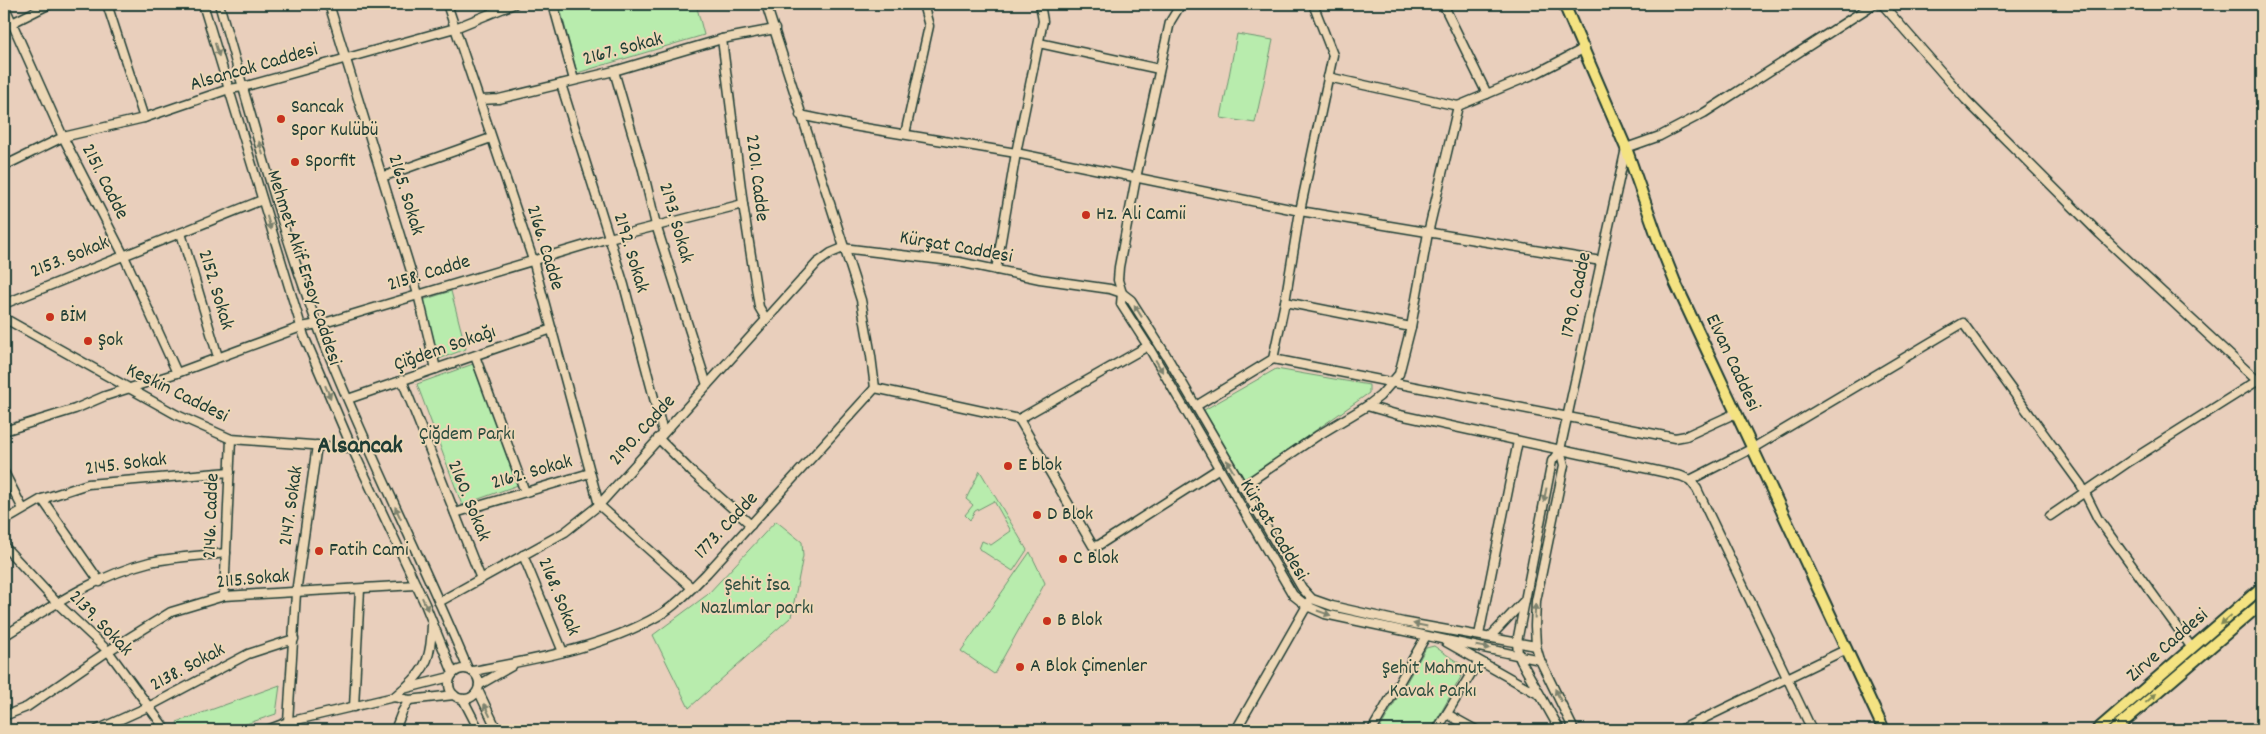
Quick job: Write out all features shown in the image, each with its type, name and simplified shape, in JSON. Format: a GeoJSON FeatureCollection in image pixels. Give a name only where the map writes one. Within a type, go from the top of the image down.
{"type":"FeatureCollection","features":[{"type":"Feature","properties":{"kind":"main road","name":"Elvan Caddesi"},"geometry":{"type":"LineString","coordinates":[[1564,4],[1585,48],[1626,148],[1672,274],[1884,730]]}},
{"type":"Feature","properties":{"kind":"main road","name":"Zirve Caddesi"},"geometry":{"type":"LineString","coordinates":[[2097,730],[2262,587]]}},
{"type":"Feature","properties":{"kind":"main road","name":"Zirve Caddesi"},"geometry":{"type":"LineString","coordinates":[[2114,730],[2262,603]]}},
{"type":"Feature","properties":{"kind":"street"},"geometry":{"type":"LineString","coordinates":[[4,27],[50,4]]}},
{"type":"Feature","properties":{"kind":"street"},"geometry":{"type":"LineString","coordinates":[[107,4],[144,118]]}},
{"type":"Feature","properties":{"kind":"street","name":"Mehmet Akif Ersoy Caddesi"},"geometry":{"type":"LineString","coordinates":[[203,4],[301,327],[352,448],[432,621],[452,675]]}},
{"type":"Feature","properties":{"kind":"street","name":"Mehmet Akif Ersoy Caddesi"},"geometry":{"type":"LineString","coordinates":[[219,4],[284,225],[318,325],[348,399],[470,670]]}},
{"type":"Feature","properties":{"kind":"street","name":"2165. Sokak"},"geometry":{"type":"LineString","coordinates":[[329,4],[418,294],[436,369]]}},
{"type":"Feature","properties":{"kind":"street","name":"2166. Cadde"},"geometry":{"type":"LineString","coordinates":[[447,4],[533,260],[600,505]]}},
{"type":"Feature","properties":{"kind":"street","name":"Alsancak Caddesi"},"geometry":{"type":"LineString","coordinates":[[4,166],[63,137],[144,118],[229,90],[455,28],[514,4]]}},
{"type":"Feature","properties":{"kind":"street"},"geometry":{"type":"LineString","coordinates":[[553,4],[574,80]]}},
{"type":"Feature","properties":{"kind":"street"},"geometry":{"type":"LineString","coordinates":[[766,4],[800,115],[861,300],[875,388],[1018,419],[1148,346]]}},
{"type":"Feature","properties":{"kind":"street"},"geometry":{"type":"LineString","coordinates":[[905,134],[928,26],[923,4]]}},
{"type":"Feature","properties":{"kind":"street"},"geometry":{"type":"LineString","coordinates":[[996,270],[1016,153],[1043,21],[1040,4]]}},
{"type":"Feature","properties":{"kind":"street"},"geometry":{"type":"LineString","coordinates":[[1273,359],[1285,302],[1300,211],[1333,55],[1313,4]]}},
{"type":"Feature","properties":{"kind":"street"},"geometry":{"type":"LineString","coordinates":[[1443,4],[1487,94]]}},
{"type":"Feature","properties":{"kind":"street"},"geometry":{"type":"LineString","coordinates":[[1626,148],[1660,136],[1704,113],[1874,4]]}},
{"type":"Feature","properties":{"kind":"street"},"geometry":{"type":"LineString","coordinates":[[1882,4],[1966,100],[2100,234],[2260,383],[2122,466],[2050,516]]}},
{"type":"Feature","properties":{"kind":"street","name":"2151. Cadde"},"geometry":{"type":"LineString","coordinates":[[4,5],[63,137],[124,254],[178,373]]}},
{"type":"Feature","properties":{"kind":"street"},"geometry":{"type":"LineString","coordinates":[[1122,293],[1118,280],[1119,268],[1136,178],[1170,22],[1179,5]]}},
{"type":"Feature","properties":{"kind":"street","name":"2167. Sokak"},"geometry":{"type":"LineString","coordinates":[[480,100],[499,99],[562,84],[614,71],[722,39],[775,29]]}},
{"type":"Feature","properties":{"kind":"street","name":"2201. Cadde"},"geometry":{"type":"LineString","coordinates":[[722,39],[743,204],[759,307],[766,319]]}},
{"type":"Feature","properties":{"kind":"street"},"geometry":{"type":"LineString","coordinates":[[1039,43],[1159,69]]}},
{"type":"Feature","properties":{"kind":"street"},"geometry":{"type":"LineString","coordinates":[[1328,77],[1458,106],[1537,73],[1585,48]]}},
{"type":"Feature","properties":{"kind":"street","name":"2193. Sokak"},"geometry":{"type":"LineString","coordinates":[[614,71],[656,225],[707,384]]}},
{"type":"Feature","properties":{"kind":"street","name":"2192. Sokak"},"geometry":{"type":"LineString","coordinates":[[562,84],[624,285],[660,435]]}},
{"type":"Feature","properties":{"kind":"street"},"geometry":{"type":"LineString","coordinates":[[1242,487],[1317,436],[1366,406],[1392,384],[1402,366],[1428,233],[1458,106]]}},
{"type":"Feature","properties":{"kind":"street"},"geometry":{"type":"LineString","coordinates":[[800,115],[853,126],[1016,153],[1300,211],[1601,261]]}},
{"type":"Feature","properties":{"kind":"street"},"geometry":{"type":"LineString","coordinates":[[382,177],[491,138]]}},
{"type":"Feature","properties":{"kind":"street","name":"1790. Cadde"},"geometry":{"type":"LineString","coordinates":[[1540,696],[1518,654],[1517,642],[1552,461],[1560,450],[1626,148]]}},
{"type":"Feature","properties":{"kind":"street","name":"2153. Sokak"},"geometry":{"type":"LineString","coordinates":[[4,304],[124,254],[262,200]]}},
{"type":"Feature","properties":{"kind":"street","name":"2158. Cadde"},"geometry":{"type":"LineString","coordinates":[[4,431],[75,409],[105,396],[178,373],[301,327],[318,325],[609,238],[743,204]]}},
{"type":"Feature","properties":{"kind":"street","name":"2152. Sokak"},"geometry":{"type":"LineString","coordinates":[[180,232],[218,357]]}},
{"type":"Feature","properties":{"kind":"street","name":"Kürşat Caddesi"},"geometry":{"type":"LineString","coordinates":[[843,248],[930,258],[1040,279],[1110,289],[1122,293],[1132,300],[1302,588],[1312,598],[1332,606],[1403,622],[1536,646]]}},
{"type":"Feature","properties":{"kind":"street","name":"2190. Cadde"},"geometry":{"type":"LineString","coordinates":[[439,602],[565,532],[600,505],[660,435],[817,263],[831,253],[843,248]]}},
{"type":"Feature","properties":{"kind":"street","name":"Kürşat Caddesi"},"geometry":{"type":"LineString","coordinates":[[1122,293],[1121,304],[1148,346],[1293,595],[1307,606],[1325,614],[1540,660]]}},
{"type":"Feature","properties":{"kind":"street"},"geometry":{"type":"LineString","coordinates":[[1285,302],[1411,327]]}},
{"type":"Feature","properties":{"kind":"street","name":"Keskin Caddesi"},"geometry":{"type":"LineString","coordinates":[[4,318],[177,414],[231,438],[352,448]]}},
{"type":"Feature","properties":{"kind":"street"},"geometry":{"type":"LineString","coordinates":[[1690,480],[1753,448],[1963,323],[2084,493],[2098,519],[2192,648]]}},
{"type":"Feature","properties":{"kind":"street","name":"Çiğdem Sokağı"},"geometry":{"type":"LineString","coordinates":[[348,399],[552,329]]}},
{"type":"Feature","properties":{"kind":"street"},"geometry":{"type":"LineString","coordinates":[[474,356],[526,492]]}},
{"type":"Feature","properties":{"kind":"street"},"geometry":{"type":"LineString","coordinates":[[1196,406],[1273,359],[1392,384],[1681,438],[1736,413]]}},
{"type":"Feature","properties":{"kind":"street","name":"2160. Sokak"},"geometry":{"type":"LineString","coordinates":[[402,380],[481,578]]}},
{"type":"Feature","properties":{"kind":"street","name":"1773. Cadde"},"geometry":{"type":"LineString","coordinates":[[518,663],[563,652],[622,633],[659,615],[680,600],[875,388]]}},
{"type":"Feature","properties":{"kind":"street"},"geometry":{"type":"LineString","coordinates":[[1366,406],[1681,476],[1690,480],[1697,489],[1812,730]]}},
{"type":"Feature","properties":{"kind":"street"},"geometry":{"type":"LineString","coordinates":[[1018,419],[1093,546],[1099,545],[1218,469]]}},
{"type":"Feature","properties":{"kind":"street"},"geometry":{"type":"LineString","coordinates":[[660,435],[693,473],[751,525]]}},
{"type":"Feature","properties":{"kind":"street","name":"2146. Cadde"},"geometry":{"type":"LineString","coordinates":[[224,596],[231,438]]}},
{"type":"Feature","properties":{"kind":"street"},"geometry":{"type":"LineString","coordinates":[[1479,635],[1518,441]]}},
{"type":"Feature","properties":{"kind":"street","name":"2147. Sokak"},"geometry":{"type":"LineString","coordinates":[[288,722],[296,593],[317,445]]}},
{"type":"Feature","properties":{"kind":"street","name":"1790. Cadde"},"geometry":{"type":"LineString","coordinates":[[1540,660],[1536,646],[1536,600],[1564,465],[1560,450]]}},
{"type":"Feature","properties":{"kind":"street"},"geometry":{"type":"LineString","coordinates":[[4,472],[23,509]]}},
{"type":"Feature","properties":{"kind":"street","name":"2145. Sokak"},"geometry":{"type":"LineString","coordinates":[[4,521],[42,499],[88,484],[230,472]]}},
{"type":"Feature","properties":{"kind":"street","name":"2162. Sokak"},"geometry":{"type":"LineString","coordinates":[[455,513],[590,473]]}},
{"type":"Feature","properties":{"kind":"street"},"geometry":{"type":"LineString","coordinates":[[42,499],[100,582]]}},
{"type":"Feature","properties":{"kind":"street"},"geometry":{"type":"LineString","coordinates":[[600,505],[692,588]]}},
{"type":"Feature","properties":{"kind":"street","name":"2139. Sokak"},"geometry":{"type":"LineString","coordinates":[[4,546],[57,603],[108,651],[166,730]]}},
{"type":"Feature","properties":{"kind":"street"},"geometry":{"type":"LineString","coordinates":[[4,636],[57,603],[114,575],[151,562],[226,553]]}},
{"type":"Feature","properties":{"kind":"street","name":"2168. Sokak"},"geometry":{"type":"LineString","coordinates":[[524,554],[563,652]]}},
{"type":"Feature","properties":{"kind":"street","name":"2115.Sokak"},"geometry":{"type":"LineString","coordinates":[[4,716],[27,707],[108,651],[171,612],[224,596],[416,585]]}},
{"type":"Feature","properties":{"kind":"street"},"geometry":{"type":"LineString","coordinates":[[354,706],[360,589]]}},
{"type":"Feature","properties":{"kind":"street"},"geometry":{"type":"LineString","coordinates":[[1236,730],[1312,598]]}},
{"type":"Feature","properties":{"kind":"street"},"geometry":{"type":"LineString","coordinates":[[1490,637],[1524,600]]}},
{"type":"Feature","properties":{"kind":"street"},"geometry":{"type":"LineString","coordinates":[[394,697],[423,669],[430,654],[432,621]]}},
{"type":"Feature","properties":{"kind":"street"},"geometry":{"type":"LineString","coordinates":[[1372,730],[1426,636]]}},
{"type":"Feature","properties":{"kind":"street","name":"2138. Sokak"},"geometry":{"type":"LineString","coordinates":[[98,730],[150,706],[248,654],[294,639]]}},
{"type":"Feature","properties":{"kind":"street"},"geometry":{"type":"LineString","coordinates":[[1442,640],[1540,696],[1560,730]]}},
{"type":"Feature","properties":{"kind":"street"},"geometry":{"type":"LineString","coordinates":[[1680,730],[1847,649]]}},
{"type":"Feature","properties":{"kind":"street"},"geometry":{"type":"LineString","coordinates":[[1540,660],[1574,730]]}},
{"type":"Feature","properties":{"kind":"street"},"geometry":{"type":"LineString","coordinates":[[1437,730],[1478,662]]}},
{"type":"Feature","properties":{"kind":"street"},"geometry":{"type":"LineString","coordinates":[[470,670],[518,663]]}},
{"type":"Feature","properties":{"kind":"street"},"geometry":{"type":"LineString","coordinates":[[267,730],[288,722],[394,697],[409,700],[454,695],[463,699],[472,697],[479,687],[518,663]]}},
{"type":"Feature","properties":{"kind":"street"},"geometry":{"type":"LineString","coordinates":[[403,690],[452,675],[463,668],[470,670],[476,675],[497,730]]}},
{"type":"Feature","properties":{"kind":"street"},"geometry":{"type":"LineString","coordinates":[[452,675],[449,687],[454,695]]}},
{"type":"Feature","properties":{"kind":"street"},"geometry":{"type":"LineString","coordinates":[[463,699],[479,730]]}},
{"type":"Feature","properties":{"kind":"street"},"geometry":{"type":"LineString","coordinates":[[395,730],[409,700]]}},
{"type":"Feature","properties":{"kind":"street"},"geometry":{"type":"LineString","coordinates":[[1447,714],[1476,730]]}},
{"type":"Feature","properties":{"kind":"green space"},"geometry":{"type":"Polygon","coordinates":[[[559,4],[696,4],[704,35],[577,73],[559,4]]]}},
{"type":"Feature","properties":{"kind":"green space"},"geometry":{"type":"Polygon","coordinates":[[[1237,34],[1273,40],[1255,123],[1221,118],[1237,34]]]}},
{"type":"Feature","properties":{"kind":"green space"},"geometry":{"type":"Polygon","coordinates":[[[451,291],[466,349],[439,359],[423,300],[451,291]]]}},
{"type":"Feature","properties":{"kind":"green space","name":"Çiğdem Parkı"},"geometry":{"type":"Polygon","coordinates":[[[473,364],[518,485],[462,505],[417,384],[473,364]]]}},
{"type":"Feature","properties":{"kind":"green space"},"geometry":{"type":"Polygon","coordinates":[[[1276,369],[1369,385],[1369,393],[1245,480],[1204,410],[1276,369]]]}},
{"type":"Feature","properties":{"kind":"green space"},"geometry":{"type":"Polygon","coordinates":[[[980,471],[1027,550],[1013,571],[979,549],[982,541],[991,545],[1011,531],[994,501],[975,511],[970,520],[965,515],[973,505],[966,499],[980,471]]]}},
{"type":"Feature","properties":{"kind":"green space","name":"Şehit İsa Nazlımlar parkı"},"geometry":{"type":"Polygon","coordinates":[[[776,521],[802,542],[803,556],[791,617],[689,708],[653,635],[707,595],[776,521]]]}},
{"type":"Feature","properties":{"kind":"green space"},"geometry":{"type":"Polygon","coordinates":[[[1030,552],[1045,583],[994,674],[961,651],[1030,552]]]}},
{"type":"Feature","properties":{"kind":"green space","name":"Şehit Mahmut Kavak Parkı"},"geometry":{"type":"Polygon","coordinates":[[[1434,646],[1466,668],[1431,730],[1379,730],[1426,648],[1434,646]]]}},
{"type":"Feature","properties":{"kind":"green space"},"geometry":{"type":"Polygon","coordinates":[[[280,685],[276,714],[228,730],[180,730],[177,722],[280,685]]]}},
{"type":"Feature","properties":{"kind":"place","name":"Sancak Spor Kulübü"},"geometry":{"type":"Point","coordinates":[281,119]}},
{"type":"Feature","properties":{"kind":"place","name":"Sporfit"},"geometry":{"type":"Point","coordinates":[295,162]}},
{"type":"Feature","properties":{"kind":"place","name":"Hz. Ali Camii"},"geometry":{"type":"Point","coordinates":[1086,215]}},
{"type":"Feature","properties":{"kind":"place","name":"BİM"},"geometry":{"type":"Point","coordinates":[50,317]}},
{"type":"Feature","properties":{"kind":"place","name":"Şok"},"geometry":{"type":"Point","coordinates":[88,341]}},
{"type":"Feature","properties":{"kind":"place","name":"E blok"},"geometry":{"type":"Point","coordinates":[1008,466]}},
{"type":"Feature","properties":{"kind":"place","name":"D Blok"},"geometry":{"type":"Point","coordinates":[1037,515]}},
{"type":"Feature","properties":{"kind":"place","name":"Fatih Cami"},"geometry":{"type":"Point","coordinates":[319,551]}},
{"type":"Feature","properties":{"kind":"place","name":"C Blok"},"geometry":{"type":"Point","coordinates":[1063,559]}},
{"type":"Feature","properties":{"kind":"place","name":"B Blok"},"geometry":{"type":"Point","coordinates":[1047,621]}},
{"type":"Feature","properties":{"kind":"place","name":"A Blok Çimenler"},"geometry":{"type":"Point","coordinates":[1020,667]}},
{"type":"Feature","properties":{"kind":"district","name":"Alsancak"},"geometry":{"type":"Point","coordinates":[360,447]}}]}
